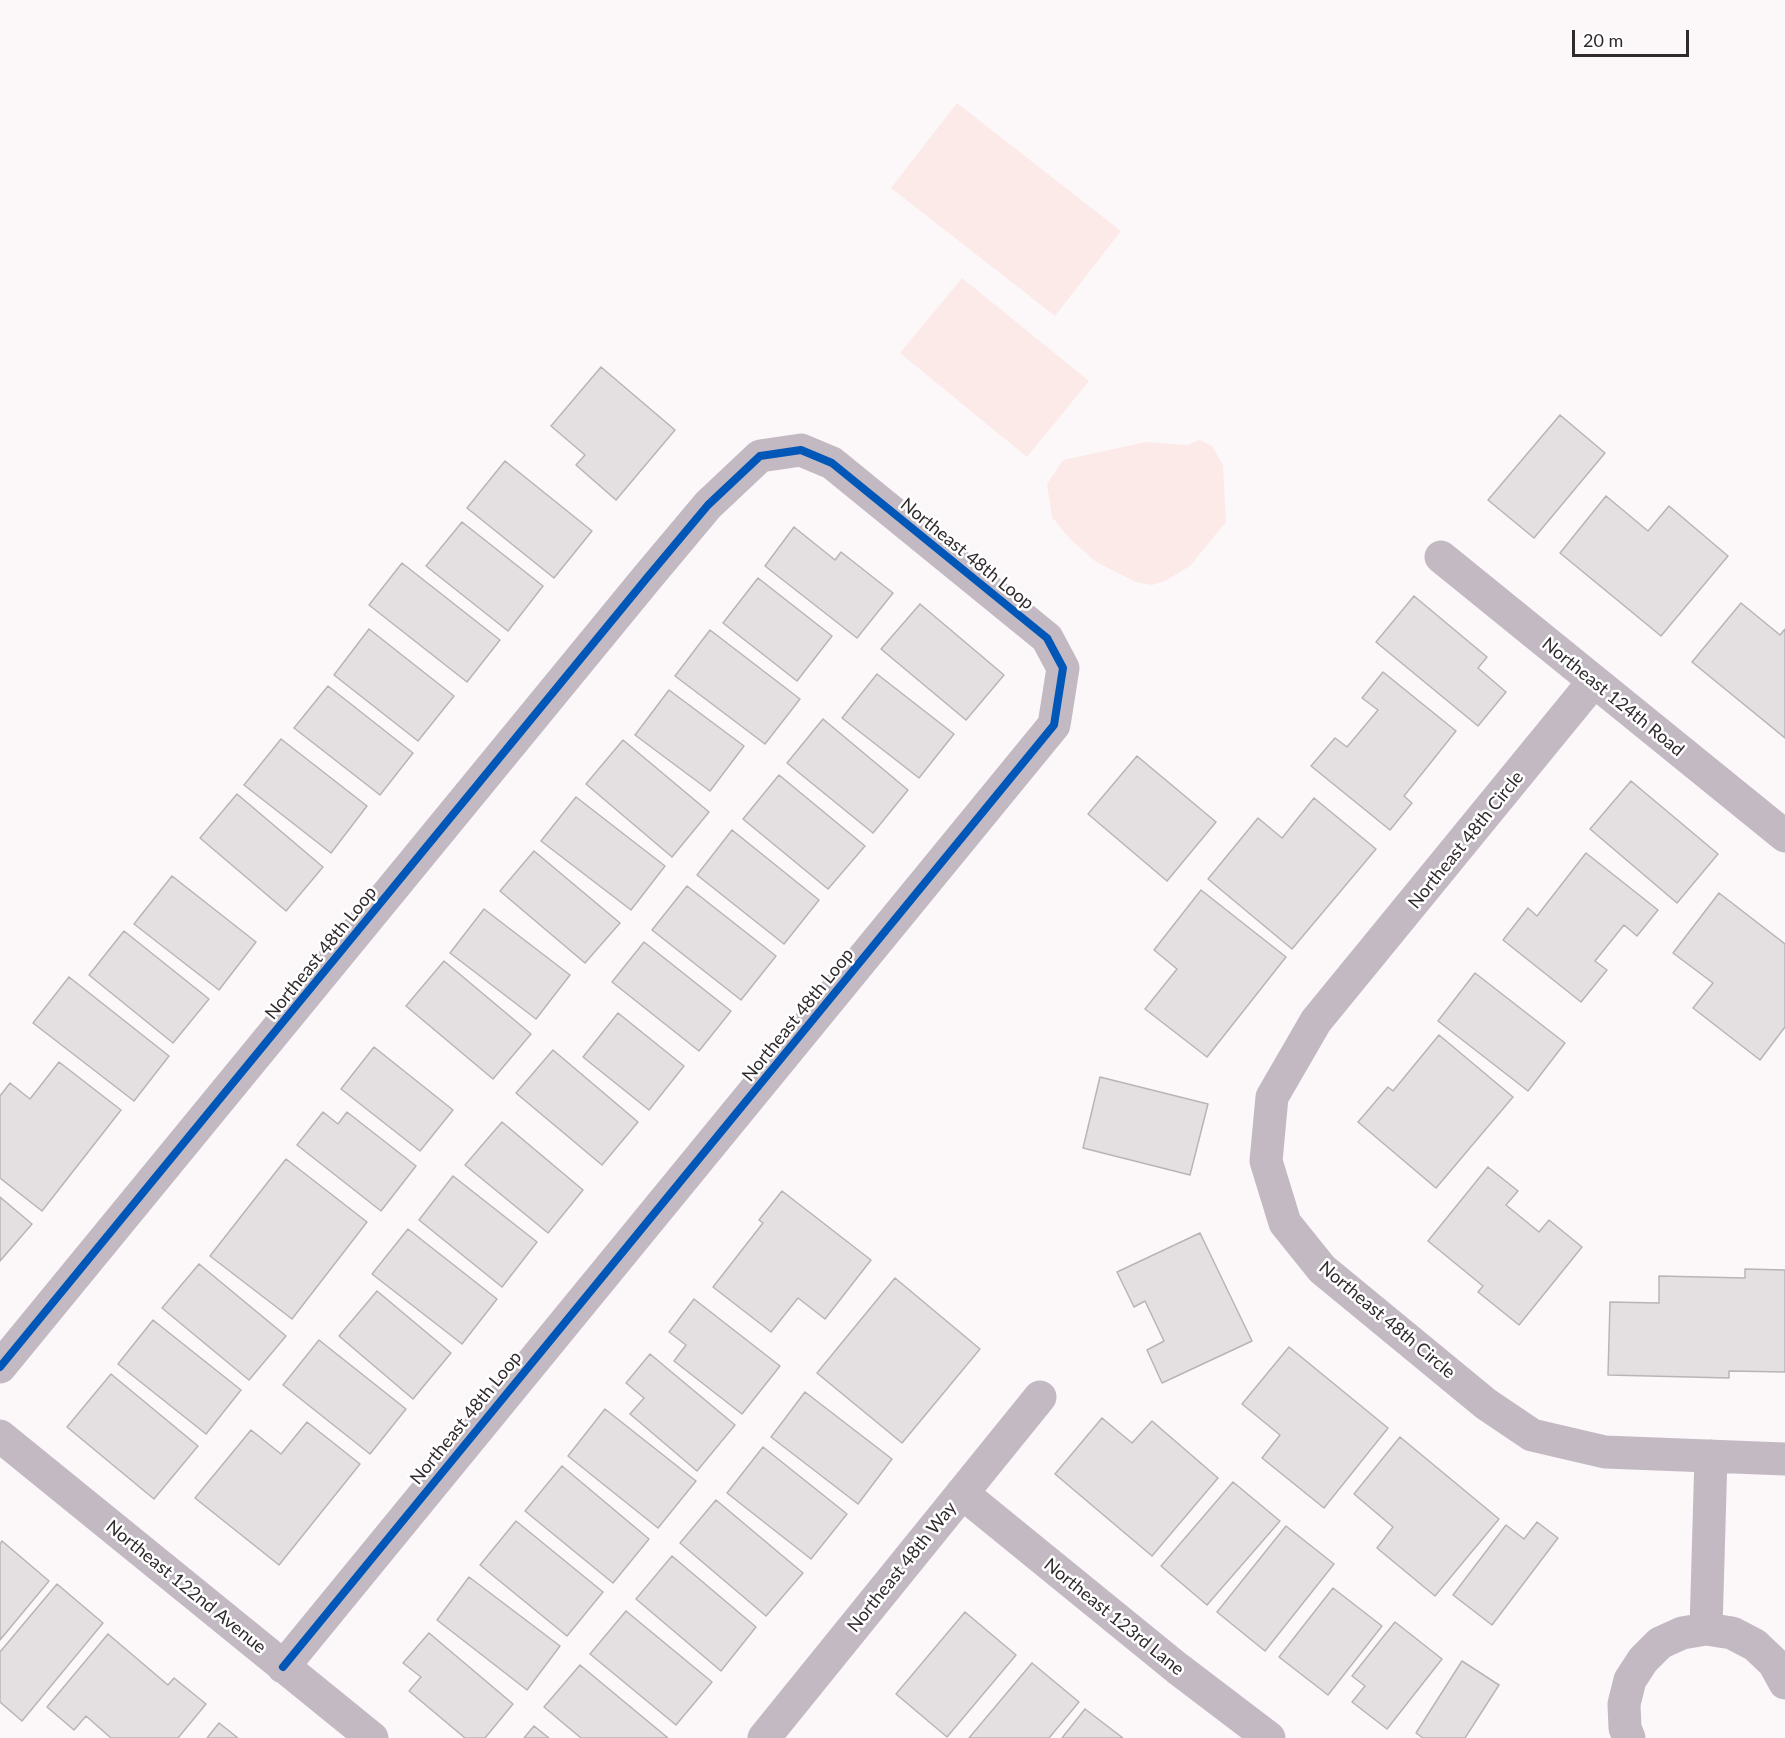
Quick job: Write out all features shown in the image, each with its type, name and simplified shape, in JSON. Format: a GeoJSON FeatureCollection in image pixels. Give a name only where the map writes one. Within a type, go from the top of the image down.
{"type":"FeatureCollection","features":[{"type":"Feature","properties":{"kind":"street","name":"Northeast 48th Loop"},"geometry":{"type":"LineString","coordinates":[[0,1367],[646,579],[708,505],[760,456],[801,450],[832,463],[1047,638],[1063,668],[1054,725],[283,1667]]}},
{"type":"Feature","properties":{"kind":"street","name":"Northeast 124th Road"},"geometry":{"type":"LineString","coordinates":[[1441,557],[1785,836]]}},
{"type":"Feature","properties":{"kind":"street","name":"Northeast 48th Circle"},"geometry":{"type":"LineString","coordinates":[[1594,681],[1316,1021],[1272,1097],[1266,1161],[1285,1223],[1322,1269],[1486,1404],[1532,1435],[1605,1452],[1785,1458]]}},
{"type":"Feature","properties":{"kind":"street","name":"Northeast 48th Way"},"geometry":{"type":"LineString","coordinates":[[764,1738],[1040,1397]]}},
{"type":"Feature","properties":{"kind":"street","name":"Northeast 122nd Avenue"},"geometry":{"type":"LineString","coordinates":[[0,1436],[372,1738]]}},
{"type":"Feature","properties":{"kind":"street"},"geometry":{"type":"LineString","coordinates":[[1706,1629],[1711,1456]]}},
{"type":"Feature","properties":{"kind":"street","name":"Northeast 123rd Lane"},"geometry":{"type":"LineString","coordinates":[[962,1493],[1177,1668],[1269,1738]]}},
{"type":"Feature","properties":{"kind":"street"},"geometry":{"type":"LineString","coordinates":[[1629,1738],[1625,1728],[1624,1704],[1630,1680],[1643,1660],[1660,1643],[1682,1633],[1706,1629],[1732,1633],[1755,1645],[1774,1663],[1785,1683]]}},
{"type":"Feature","properties":{"kind":"shaded area"},"geometry":{"type":"Polygon","coordinates":[[[957,103],[1121,231],[1055,316],[891,188],[957,103]]]}},
{"type":"Feature","properties":{"kind":"shaded area"},"geometry":{"type":"Polygon","coordinates":[[[962,278],[1089,381],[1027,457],[900,353],[962,278]]]}},
{"type":"Feature","properties":{"kind":"shaded area"},"geometry":{"type":"Polygon","coordinates":[[[1200,440],[1212,446],[1223,465],[1226,522],[1190,566],[1165,581],[1152,585],[1135,582],[1095,561],[1071,540],[1052,517],[1047,484],[1063,460],[1146,442],[1187,445],[1200,440]]]}},
{"type":"Feature","properties":{"kind":"building"},"geometry":{"type":"Polygon","coordinates":[[[601,367],[675,430],[616,500],[576,465],[585,455],[551,426],[601,367]]]}},
{"type":"Feature","properties":{"kind":"building"},"geometry":{"type":"Polygon","coordinates":[[[1560,415],[1605,453],[1534,538],[1488,500],[1560,415]]]}},
{"type":"Feature","properties":{"kind":"building"},"geometry":{"type":"Polygon","coordinates":[[[505,461],[592,531],[554,578],[467,508],[505,461]]]}},
{"type":"Feature","properties":{"kind":"building"},"geometry":{"type":"Polygon","coordinates":[[[1606,496],[1648,531],[1669,506],[1728,556],[1661,636],[1560,553],[1606,496]]]}},
{"type":"Feature","properties":{"kind":"building"},"geometry":{"type":"Polygon","coordinates":[[[462,522],[543,586],[508,631],[426,566],[462,522]]]}},
{"type":"Feature","properties":{"kind":"building"},"geometry":{"type":"Polygon","coordinates":[[[794,527],[835,560],[841,552],[893,593],[857,638],[765,566],[794,527]]]}},
{"type":"Feature","properties":{"kind":"building"},"geometry":{"type":"Polygon","coordinates":[[[402,563],[500,640],[467,682],[369,605],[402,563]]]}},
{"type":"Feature","properties":{"kind":"building"},"geometry":{"type":"Polygon","coordinates":[[[758,578],[832,636],[797,681],[723,623],[758,578]]]}},
{"type":"Feature","properties":{"kind":"building"},"geometry":{"type":"Polygon","coordinates":[[[1414,596],[1487,657],[1478,668],[1506,692],[1478,726],[1376,642],[1414,596]]]}},
{"type":"Feature","properties":{"kind":"building"},"geometry":{"type":"Polygon","coordinates":[[[1741,603],[1780,635],[1785,629],[1785,738],[1692,662],[1741,603]]]}},
{"type":"Feature","properties":{"kind":"building"},"geometry":{"type":"Polygon","coordinates":[[[920,604],[1004,675],[966,720],[881,649],[920,604]]]}},
{"type":"Feature","properties":{"kind":"building"},"geometry":{"type":"Polygon","coordinates":[[[369,629],[454,696],[418,741],[334,675],[369,629]]]}},
{"type":"Feature","properties":{"kind":"building"},"geometry":{"type":"Polygon","coordinates":[[[710,630],[800,699],[765,744],[675,676],[710,630]]]}},
{"type":"Feature","properties":{"kind":"building"},"geometry":{"type":"Polygon","coordinates":[[[1383,672],[1456,731],[1404,796],[1412,803],[1390,830],[1311,766],[1335,738],[1347,747],[1378,710],[1362,698],[1383,672]]]}},
{"type":"Feature","properties":{"kind":"building"},"geometry":{"type":"Polygon","coordinates":[[[877,674],[954,734],[919,778],[842,718],[877,674]]]}},
{"type":"Feature","properties":{"kind":"building"},"geometry":{"type":"Polygon","coordinates":[[[328,686],[413,753],[380,795],[294,728],[328,686]]]}},
{"type":"Feature","properties":{"kind":"building"},"geometry":{"type":"Polygon","coordinates":[[[669,690],[744,746],[710,791],[635,735],[669,690]]]}},
{"type":"Feature","properties":{"kind":"building"},"geometry":{"type":"Polygon","coordinates":[[[823,719],[908,790],[873,833],[787,763],[823,719]]]}},
{"type":"Feature","properties":{"kind":"building"},"geometry":{"type":"Polygon","coordinates":[[[281,739],[367,806],[331,853],[244,785],[281,739]]]}},
{"type":"Feature","properties":{"kind":"building"},"geometry":{"type":"Polygon","coordinates":[[[623,740],[709,812],[672,857],[586,784],[623,740]]]}},
{"type":"Feature","properties":{"kind":"building"},"geometry":{"type":"Polygon","coordinates":[[[1137,756],[1216,822],[1167,881],[1088,814],[1137,756]]]}},
{"type":"Feature","properties":{"kind":"building"},"geometry":{"type":"Polygon","coordinates":[[[779,775],[865,846],[828,889],[743,819],[779,775]]]}},
{"type":"Feature","properties":{"kind":"building"},"geometry":{"type":"Polygon","coordinates":[[[1631,781],[1718,854],[1677,903],[1590,829],[1631,781]]]}},
{"type":"Feature","properties":{"kind":"building"},"geometry":{"type":"Polygon","coordinates":[[[237,794],[323,867],[286,911],[200,838],[237,794]]]}},
{"type":"Feature","properties":{"kind":"building"},"geometry":{"type":"Polygon","coordinates":[[[576,797],[665,866],[631,910],[541,841],[576,797]]]}},
{"type":"Feature","properties":{"kind":"building"},"geometry":{"type":"Polygon","coordinates":[[[1314,798],[1376,849],[1292,949],[1208,879],[1258,818],[1282,838],[1314,798]]]}},
{"type":"Feature","properties":{"kind":"building"},"geometry":{"type":"Polygon","coordinates":[[[732,830],[819,900],[784,944],[697,875],[732,830]]]}},
{"type":"Feature","properties":{"kind":"building"},"geometry":{"type":"Polygon","coordinates":[[[534,851],[620,923],[585,963],[500,891],[534,851]]]}},
{"type":"Feature","properties":{"kind":"building"},"geometry":{"type":"Polygon","coordinates":[[[1586,853],[1658,910],[1637,936],[1624,925],[1595,961],[1607,970],[1581,1002],[1503,940],[1528,908],[1537,916],[1586,853]]]}},
{"type":"Feature","properties":{"kind":"building"},"geometry":{"type":"Polygon","coordinates":[[[172,876],[256,942],[219,990],[134,924],[172,876]]]}},
{"type":"Feature","properties":{"kind":"building"},"geometry":{"type":"Polygon","coordinates":[[[687,886],[776,956],[741,1000],[652,930],[687,886]]]}},
{"type":"Feature","properties":{"kind":"building"},"geometry":{"type":"Polygon","coordinates":[[[1201,890],[1286,957],[1207,1057],[1145,1009],[1177,969],[1154,950],[1201,890]]]}},
{"type":"Feature","properties":{"kind":"building"},"geometry":{"type":"Polygon","coordinates":[[[1719,893],[1785,944],[1785,1027],[1760,1060],[1693,1008],[1713,983],[1673,953],[1719,893]]]}},
{"type":"Feature","properties":{"kind":"building"},"geometry":{"type":"Polygon","coordinates":[[[484,909],[570,975],[536,1019],[450,953],[484,909]]]}},
{"type":"Feature","properties":{"kind":"building"},"geometry":{"type":"Polygon","coordinates":[[[124,931],[209,999],[173,1043],[89,975],[124,931]]]}},
{"type":"Feature","properties":{"kind":"building"},"geometry":{"type":"Polygon","coordinates":[[[644,942],[731,1011],[699,1051],[612,982],[644,942]]]}},
{"type":"Feature","properties":{"kind":"building"},"geometry":{"type":"Polygon","coordinates":[[[444,961],[531,1034],[493,1079],[406,1006],[444,961]]]}},
{"type":"Feature","properties":{"kind":"building"},"geometry":{"type":"Polygon","coordinates":[[[1475,973],[1565,1043],[1528,1091],[1438,1021],[1475,973]]]}},
{"type":"Feature","properties":{"kind":"building"},"geometry":{"type":"Polygon","coordinates":[[[69,977],[169,1056],[134,1101],[33,1023],[69,977]]]}},
{"type":"Feature","properties":{"kind":"building"},"geometry":{"type":"Polygon","coordinates":[[[618,1013],[684,1066],[649,1110],[583,1057],[618,1013]]]}},
{"type":"Feature","properties":{"kind":"building"},"geometry":{"type":"Polygon","coordinates":[[[1439,1035],[1513,1097],[1436,1188],[1358,1122],[1388,1087],[1393,1091],[1439,1035]]]}},
{"type":"Feature","properties":{"kind":"building"},"geometry":{"type":"Polygon","coordinates":[[[374,1047],[453,1110],[420,1151],[341,1089],[374,1047]]]}},
{"type":"Feature","properties":{"kind":"building"},"geometry":{"type":"Polygon","coordinates":[[[553,1050],[638,1122],[602,1165],[516,1093],[553,1050]]]}},
{"type":"Feature","properties":{"kind":"building"},"geometry":{"type":"Polygon","coordinates":[[[59,1062],[121,1110],[42,1211],[0,1178],[0,1096],[10,1083],[30,1099],[59,1062]]]}},
{"type":"Feature","properties":{"kind":"building"},"geometry":{"type":"Polygon","coordinates":[[[1100,1077],[1208,1104],[1190,1175],[1083,1148],[1100,1077]]]}},
{"type":"Feature","properties":{"kind":"building"},"geometry":{"type":"Polygon","coordinates":[[[323,1112],[338,1124],[347,1112],[416,1166],[381,1211],[297,1145],[323,1112]]]}},
{"type":"Feature","properties":{"kind":"building"},"geometry":{"type":"Polygon","coordinates":[[[502,1122],[583,1190],[548,1233],[465,1165],[502,1122]]]}},
{"type":"Feature","properties":{"kind":"building"},"geometry":{"type":"Polygon","coordinates":[[[286,1159],[367,1222],[292,1319],[210,1256],[286,1159]]]}},
{"type":"Feature","properties":{"kind":"building"},"geometry":{"type":"Polygon","coordinates":[[[1488,1167],[1518,1191],[1506,1205],[1539,1232],[1549,1220],[1582,1247],[1519,1325],[1478,1292],[1483,1286],[1428,1241],[1488,1167]]]}},
{"type":"Feature","properties":{"kind":"building"},"geometry":{"type":"Polygon","coordinates":[[[453,1176],[537,1242],[502,1287],[419,1220],[453,1176]]]}},
{"type":"Feature","properties":{"kind":"building"},"geometry":{"type":"Polygon","coordinates":[[[782,1191],[871,1260],[825,1319],[798,1298],[771,1332],[713,1287],[763,1223],[759,1220],[782,1191]]]}},
{"type":"Feature","properties":{"kind":"building"},"geometry":{"type":"Polygon","coordinates":[[[0,1197],[32,1224],[0,1261],[0,1197]]]}},
{"type":"Feature","properties":{"kind":"building"},"geometry":{"type":"Polygon","coordinates":[[[408,1229],[497,1299],[462,1344],[372,1274],[408,1229]]]}},
{"type":"Feature","properties":{"kind":"building"},"geometry":{"type":"Polygon","coordinates":[[[1200,1233],[1252,1341],[1162,1383],[1147,1350],[1164,1341],[1145,1301],[1134,1307],[1117,1272],[1200,1233]]]}},
{"type":"Feature","properties":{"kind":"building"},"geometry":{"type":"Polygon","coordinates":[[[199,1264],[286,1336],[249,1380],[162,1308],[199,1264]]]}},
{"type":"Feature","properties":{"kind":"building"},"geometry":{"type":"Polygon","coordinates":[[[1745,1269],[1785,1270],[1785,1372],[1729,1371],[1729,1378],[1608,1375],[1610,1302],[1659,1303],[1659,1276],[1745,1278],[1745,1269]]]}},
{"type":"Feature","properties":{"kind":"building"},"geometry":{"type":"Polygon","coordinates":[[[895,1278],[980,1349],[902,1443],[817,1373],[895,1278]]]}},
{"type":"Feature","properties":{"kind":"building"},"geometry":{"type":"Polygon","coordinates":[[[377,1291],[451,1353],[413,1399],[339,1336],[377,1291]]]}},
{"type":"Feature","properties":{"kind":"building"},"geometry":{"type":"Polygon","coordinates":[[[694,1299],[780,1366],[742,1414],[674,1361],[686,1345],[669,1332],[694,1299]]]}},
{"type":"Feature","properties":{"kind":"building"},"geometry":{"type":"Polygon","coordinates":[[[153,1320],[241,1390],[206,1434],[118,1364],[153,1320]]]}},
{"type":"Feature","properties":{"kind":"building"},"geometry":{"type":"Polygon","coordinates":[[[319,1340],[406,1409],[370,1454],[283,1385],[319,1340]]]}},
{"type":"Feature","properties":{"kind":"building"},"geometry":{"type":"Polygon","coordinates":[[[1289,1347],[1388,1428],[1324,1508],[1262,1458],[1280,1435],[1242,1404],[1289,1347]]]}},
{"type":"Feature","properties":{"kind":"building"},"geometry":{"type":"Polygon","coordinates":[[[650,1354],[735,1425],[697,1471],[630,1414],[644,1398],[626,1383],[650,1354]]]}},
{"type":"Feature","properties":{"kind":"building"},"geometry":{"type":"Polygon","coordinates":[[[111,1374],[198,1446],[154,1499],[67,1427],[111,1374]]]}},
{"type":"Feature","properties":{"kind":"building"},"geometry":{"type":"Polygon","coordinates":[[[805,1392],[892,1459],[858,1504],[771,1437],[805,1392]]]}},
{"type":"Feature","properties":{"kind":"building"},"geometry":{"type":"Polygon","coordinates":[[[605,1409],[696,1481],[658,1528],[568,1456],[605,1409]]]}},
{"type":"Feature","properties":{"kind":"building"},"geometry":{"type":"Polygon","coordinates":[[[1102,1418],[1132,1443],[1152,1421],[1218,1478],[1152,1556],[1055,1474],[1102,1418]]]}},
{"type":"Feature","properties":{"kind":"building"},"geometry":{"type":"Polygon","coordinates":[[[307,1422],[360,1464],[279,1565],[195,1498],[251,1430],[281,1454],[307,1422]]]}},
{"type":"Feature","properties":{"kind":"building"},"geometry":{"type":"Polygon","coordinates":[[[1400,1437],[1499,1519],[1435,1596],[1377,1548],[1393,1527],[1354,1494],[1400,1437]]]}},
{"type":"Feature","properties":{"kind":"building"},"geometry":{"type":"Polygon","coordinates":[[[763,1447],[847,1514],[811,1559],[727,1493],[763,1447]]]}},
{"type":"Feature","properties":{"kind":"building"},"geometry":{"type":"Polygon","coordinates":[[[562,1466],[649,1539],[613,1583],[525,1511],[562,1466]]]}},
{"type":"Feature","properties":{"kind":"building"},"geometry":{"type":"Polygon","coordinates":[[[1233,1482],[1280,1521],[1207,1605],[1161,1566],[1233,1482]]]}},
{"type":"Feature","properties":{"kind":"building"},"geometry":{"type":"Polygon","coordinates":[[[716,1500],[803,1573],[766,1616],[680,1543],[716,1500]]]}},
{"type":"Feature","properties":{"kind":"building"},"geometry":{"type":"Polygon","coordinates":[[[516,1521],[603,1592],[567,1636],[480,1565],[516,1521]]]}},
{"type":"Feature","properties":{"kind":"building"},"geometry":{"type":"Polygon","coordinates":[[[1537,1522],[1558,1538],[1492,1625],[1453,1595],[1506,1525],[1524,1539],[1537,1522]]]}},
{"type":"Feature","properties":{"kind":"building"},"geometry":{"type":"Polygon","coordinates":[[[1286,1526],[1334,1564],[1265,1651],[1217,1612],[1286,1526]]]}},
{"type":"Feature","properties":{"kind":"building"},"geometry":{"type":"Polygon","coordinates":[[[2,1541],[49,1581],[0,1640],[0,1544],[2,1541]]]}},
{"type":"Feature","properties":{"kind":"building"},"geometry":{"type":"Polygon","coordinates":[[[672,1556],[756,1627],[721,1671],[636,1599],[672,1556]]]}},
{"type":"Feature","properties":{"kind":"building"},"geometry":{"type":"Polygon","coordinates":[[[469,1577],[560,1646],[527,1690],[437,1620],[469,1577]]]}},
{"type":"Feature","properties":{"kind":"building"},"geometry":{"type":"Polygon","coordinates":[[[57,1584],[103,1623],[22,1721],[0,1702],[0,1652],[57,1584]]]}},
{"type":"Feature","properties":{"kind":"building"},"geometry":{"type":"Polygon","coordinates":[[[1333,1588],[1382,1626],[1328,1695],[1279,1657],[1333,1588]]]}},
{"type":"Feature","properties":{"kind":"building"},"geometry":{"type":"Polygon","coordinates":[[[626,1611],[712,1682],[676,1725],[590,1654],[626,1611]]]}},
{"type":"Feature","properties":{"kind":"building"},"geometry":{"type":"Polygon","coordinates":[[[965,1612],[1016,1655],[947,1737],[896,1694],[965,1612]]]}},
{"type":"Feature","properties":{"kind":"building"},"geometry":{"type":"Polygon","coordinates":[[[1395,1622],[1442,1659],[1387,1729],[1352,1702],[1365,1686],[1352,1676],[1395,1622]]]}},
{"type":"Feature","properties":{"kind":"building"},"geometry":{"type":"Polygon","coordinates":[[[429,1633],[513,1704],[485,1738],[465,1738],[409,1691],[421,1677],[403,1663],[429,1633]]]}},
{"type":"Feature","properties":{"kind":"building"},"geometry":{"type":"Polygon","coordinates":[[[108,1634],[168,1685],[174,1678],[206,1704],[178,1738],[111,1738],[86,1716],[74,1730],[47,1707],[108,1634]]]}},
{"type":"Feature","properties":{"kind":"building"},"geometry":{"type":"Polygon","coordinates":[[[1462,1661],[1499,1685],[1465,1738],[1423,1738],[1416,1733],[1462,1661]]]}},
{"type":"Feature","properties":{"kind":"building"},"geometry":{"type":"Polygon","coordinates":[[[1032,1663],[1079,1702],[1049,1738],[969,1738],[1032,1663]]]}},
{"type":"Feature","properties":{"kind":"building"},"geometry":{"type":"Polygon","coordinates":[[[580,1665],[668,1738],[581,1738],[544,1707],[580,1665]]]}},
{"type":"Feature","properties":{"kind":"building"},"geometry":{"type":"Polygon","coordinates":[[[1085,1709],[1123,1738],[1062,1738],[1085,1709]]]}},
{"type":"Feature","properties":{"kind":"building"},"geometry":{"type":"Polygon","coordinates":[[[219,1723],[238,1738],[207,1738],[219,1723]]]}},
{"type":"Feature","properties":{"kind":"building"},"geometry":{"type":"Polygon","coordinates":[[[534,1726],[549,1738],[524,1738],[534,1726]]]}},
{"type":"Feature","properties":{"kind":"cycle path"},"geometry":{"type":"LineString","coordinates":[[0,1367],[646,579],[708,505],[760,456],[801,450],[832,463],[1047,638],[1063,668],[1054,725],[283,1667]]}}]}
